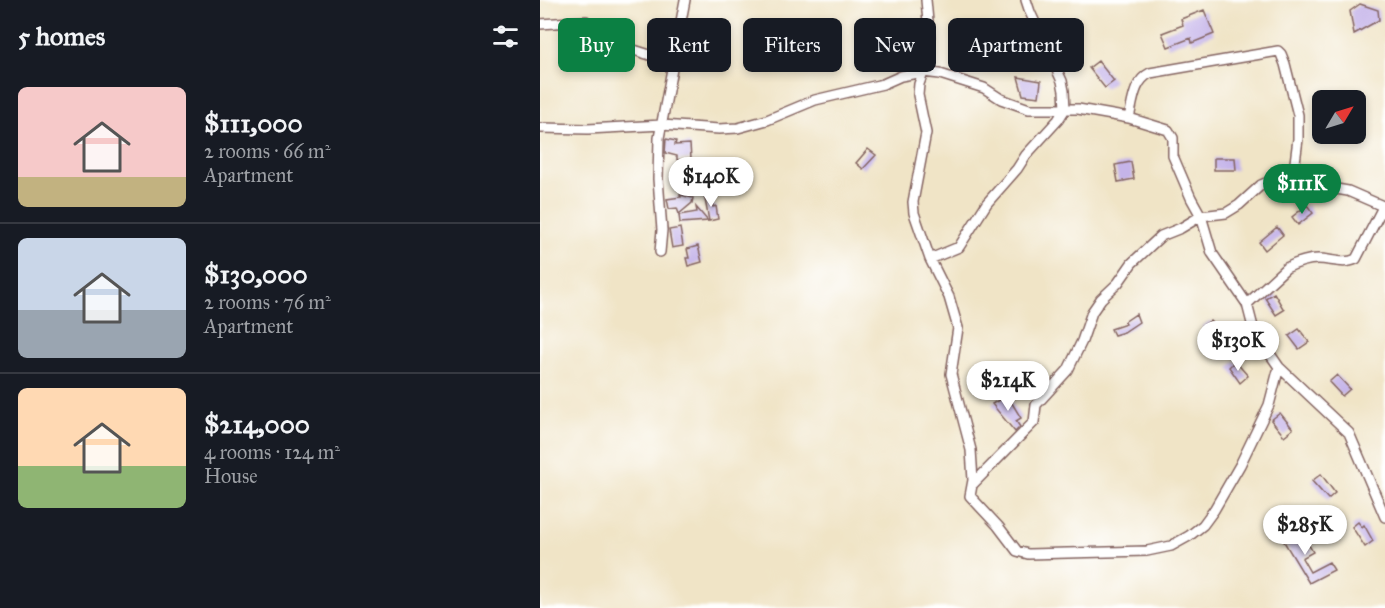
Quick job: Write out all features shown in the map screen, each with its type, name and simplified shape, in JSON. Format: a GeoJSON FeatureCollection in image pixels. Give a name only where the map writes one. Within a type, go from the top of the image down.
{"type":"FeatureCollection","features":[{"type":"Feature","properties":{"kind":"street"},"geometry":{"type":"LineString","coordinates":[[683,18],[685,0]]}},
{"type":"Feature","properties":{"kind":"street"},"geometry":{"type":"LineString","coordinates":[[926,0],[928,18]]}},
{"type":"Feature","properties":{"kind":"street"},"geometry":{"type":"LineString","coordinates":[[930,259],[959,247],[987,203],[1065,109],[1065,91],[1062,81],[1026,0]]}},
{"type":"Feature","properties":{"kind":"street"},"geometry":{"type":"LineString","coordinates":[[540,24],[586,21],[608,40],[647,54]]}},
{"type":"Feature","properties":{"kind":"street"},"geometry":{"type":"LineString","coordinates":[[1129,118],[1138,84],[1144,76],[1150,73],[1278,51],[1285,64],[1298,115],[1298,139],[1293,178]]}},
{"type":"Feature","properties":{"kind":"street"},"geometry":{"type":"LineString","coordinates":[[660,252],[662,230],[658,155],[670,72]]}},
{"type":"Feature","properties":{"kind":"street"},"geometry":{"type":"LineString","coordinates":[[923,72],[918,95],[926,133],[913,202],[914,213],[930,259],[949,297],[958,328],[951,374],[971,450],[971,498],[1020,553],[1092,554],[1147,551],[1171,546],[1195,532],[1214,510],[1240,465],[1269,405],[1279,367]]}},
{"type":"Feature","properties":{"kind":"street"},"geometry":{"type":"LineString","coordinates":[[540,128],[588,129],[662,125],[738,128],[766,120],[815,100],[923,72],[940,74],[984,88],[1001,99],[1029,109],[1065,109],[1129,118],[1168,130],[1171,134],[1173,156],[1191,198],[1202,216],[1212,253],[1247,304],[1254,331],[1279,367],[1349,433],[1385,517]]}},
{"type":"Feature","properties":{"kind":"street"},"geometry":{"type":"LineString","coordinates":[[972,485],[1034,422],[1038,401],[1068,370],[1082,341],[1092,312],[1101,299],[1118,283],[1132,263],[1156,240],[1202,216],[1226,213],[1239,205],[1261,185],[1280,177],[1348,191],[1384,207],[1356,259],[1347,262],[1318,259],[1293,264],[1247,304]]}},
{"type":"Feature","properties":{"kind":"building"},"geometry":{"type":"Polygon","coordinates":[[[1360,4],[1378,10],[1379,20],[1354,34],[1350,11],[1360,4]]]}},
{"type":"Feature","properties":{"kind":"building"},"geometry":{"type":"Polygon","coordinates":[[[1204,10],[1214,34],[1192,43],[1191,38],[1168,47],[1162,33],[1183,25],[1181,19],[1204,10]]]}},
{"type":"Feature","properties":{"kind":"building"},"geometry":{"type":"Polygon","coordinates":[[[1098,61],[1114,81],[1105,88],[1089,68],[1098,61]]]}},
{"type":"Feature","properties":{"kind":"building"},"geometry":{"type":"Polygon","coordinates":[[[1018,77],[1041,81],[1039,97],[1023,95],[1018,77]]]}},
{"type":"Feature","properties":{"kind":"building"},"geometry":{"type":"Polygon","coordinates":[[[666,139],[676,141],[675,145],[690,144],[691,159],[677,160],[677,156],[665,153],[666,139]]]}},
{"type":"Feature","properties":{"kind":"building"},"geometry":{"type":"Polygon","coordinates":[[[868,149],[876,155],[863,169],[856,163],[868,149]]]}},
{"type":"Feature","properties":{"kind":"building"},"geometry":{"type":"Polygon","coordinates":[[[1214,158],[1235,158],[1236,170],[1214,170],[1214,158]]]}},
{"type":"Feature","properties":{"kind":"building"},"geometry":{"type":"Polygon","coordinates":[[[1131,162],[1134,179],[1118,182],[1115,165],[1131,162]]]}},
{"type":"Feature","properties":{"kind":"building"},"geometry":{"type":"Polygon","coordinates":[[[711,193],[718,219],[709,221],[704,194],[711,193]]]}},
{"type":"Feature","properties":{"kind":"building"},"geometry":{"type":"Polygon","coordinates":[[[680,195],[693,198],[692,203],[679,214],[677,208],[669,209],[667,199],[681,197],[680,195]]]}},
{"type":"Feature","properties":{"kind":"building"},"geometry":{"type":"Polygon","coordinates":[[[1307,205],[1313,213],[1298,225],[1292,217],[1307,205]]]}},
{"type":"Feature","properties":{"kind":"building"},"geometry":{"type":"Polygon","coordinates":[[[696,207],[708,221],[680,223],[679,215],[697,212],[696,207]]]}},
{"type":"Feature","properties":{"kind":"building"},"geometry":{"type":"Polygon","coordinates":[[[1277,227],[1283,235],[1265,250],[1259,242],[1277,227]]]}},
{"type":"Feature","properties":{"kind":"building"},"geometry":{"type":"Polygon","coordinates":[[[680,228],[683,246],[672,248],[669,230],[680,228]]]}},
{"type":"Feature","properties":{"kind":"building"},"geometry":{"type":"Polygon","coordinates":[[[698,246],[702,262],[688,266],[687,249],[698,246]]]}},
{"type":"Feature","properties":{"kind":"building"},"geometry":{"type":"Polygon","coordinates":[[[1274,293],[1284,310],[1276,315],[1265,298],[1274,293]]]}},
{"type":"Feature","properties":{"kind":"building"},"geometry":{"type":"Polygon","coordinates":[[[1136,314],[1139,322],[1124,332],[1114,335],[1111,329],[1126,324],[1124,322],[1136,314]]]}},
{"type":"Feature","properties":{"kind":"building"},"geometry":{"type":"Polygon","coordinates":[[[1210,321],[1225,338],[1217,345],[1202,327],[1210,321]]]}},
{"type":"Feature","properties":{"kind":"building"},"geometry":{"type":"Polygon","coordinates":[[[1299,329],[1309,342],[1299,349],[1289,336],[1299,329]]]}},
{"type":"Feature","properties":{"kind":"building"},"geometry":{"type":"Polygon","coordinates":[[[1235,361],[1248,376],[1240,383],[1229,367],[1235,361]]]}},
{"type":"Feature","properties":{"kind":"building"},"geometry":{"type":"Polygon","coordinates":[[[1337,375],[1350,389],[1342,396],[1329,382],[1337,375]]]}},
{"type":"Feature","properties":{"kind":"building"},"geometry":{"type":"Polygon","coordinates":[[[1007,395],[1021,418],[1016,421],[1020,427],[1015,432],[992,404],[1007,395]]]}},
{"type":"Feature","properties":{"kind":"building"},"geometry":{"type":"Polygon","coordinates":[[[1280,413],[1293,429],[1284,436],[1271,420],[1280,413]]]}},
{"type":"Feature","properties":{"kind":"building"},"geometry":{"type":"Polygon","coordinates":[[[1321,474],[1335,493],[1328,499],[1312,481],[1321,474]]]}},
{"type":"Feature","properties":{"kind":"building"},"geometry":{"type":"Polygon","coordinates":[[[1358,522],[1362,527],[1364,525],[1373,541],[1365,547],[1352,527],[1358,522]]]}},
{"type":"Feature","properties":{"kind":"building"},"geometry":{"type":"Polygon","coordinates":[[[1303,528],[1307,536],[1304,537],[1313,552],[1302,558],[1310,572],[1329,562],[1334,570],[1309,583],[1283,540],[1303,528]]]}}]}
